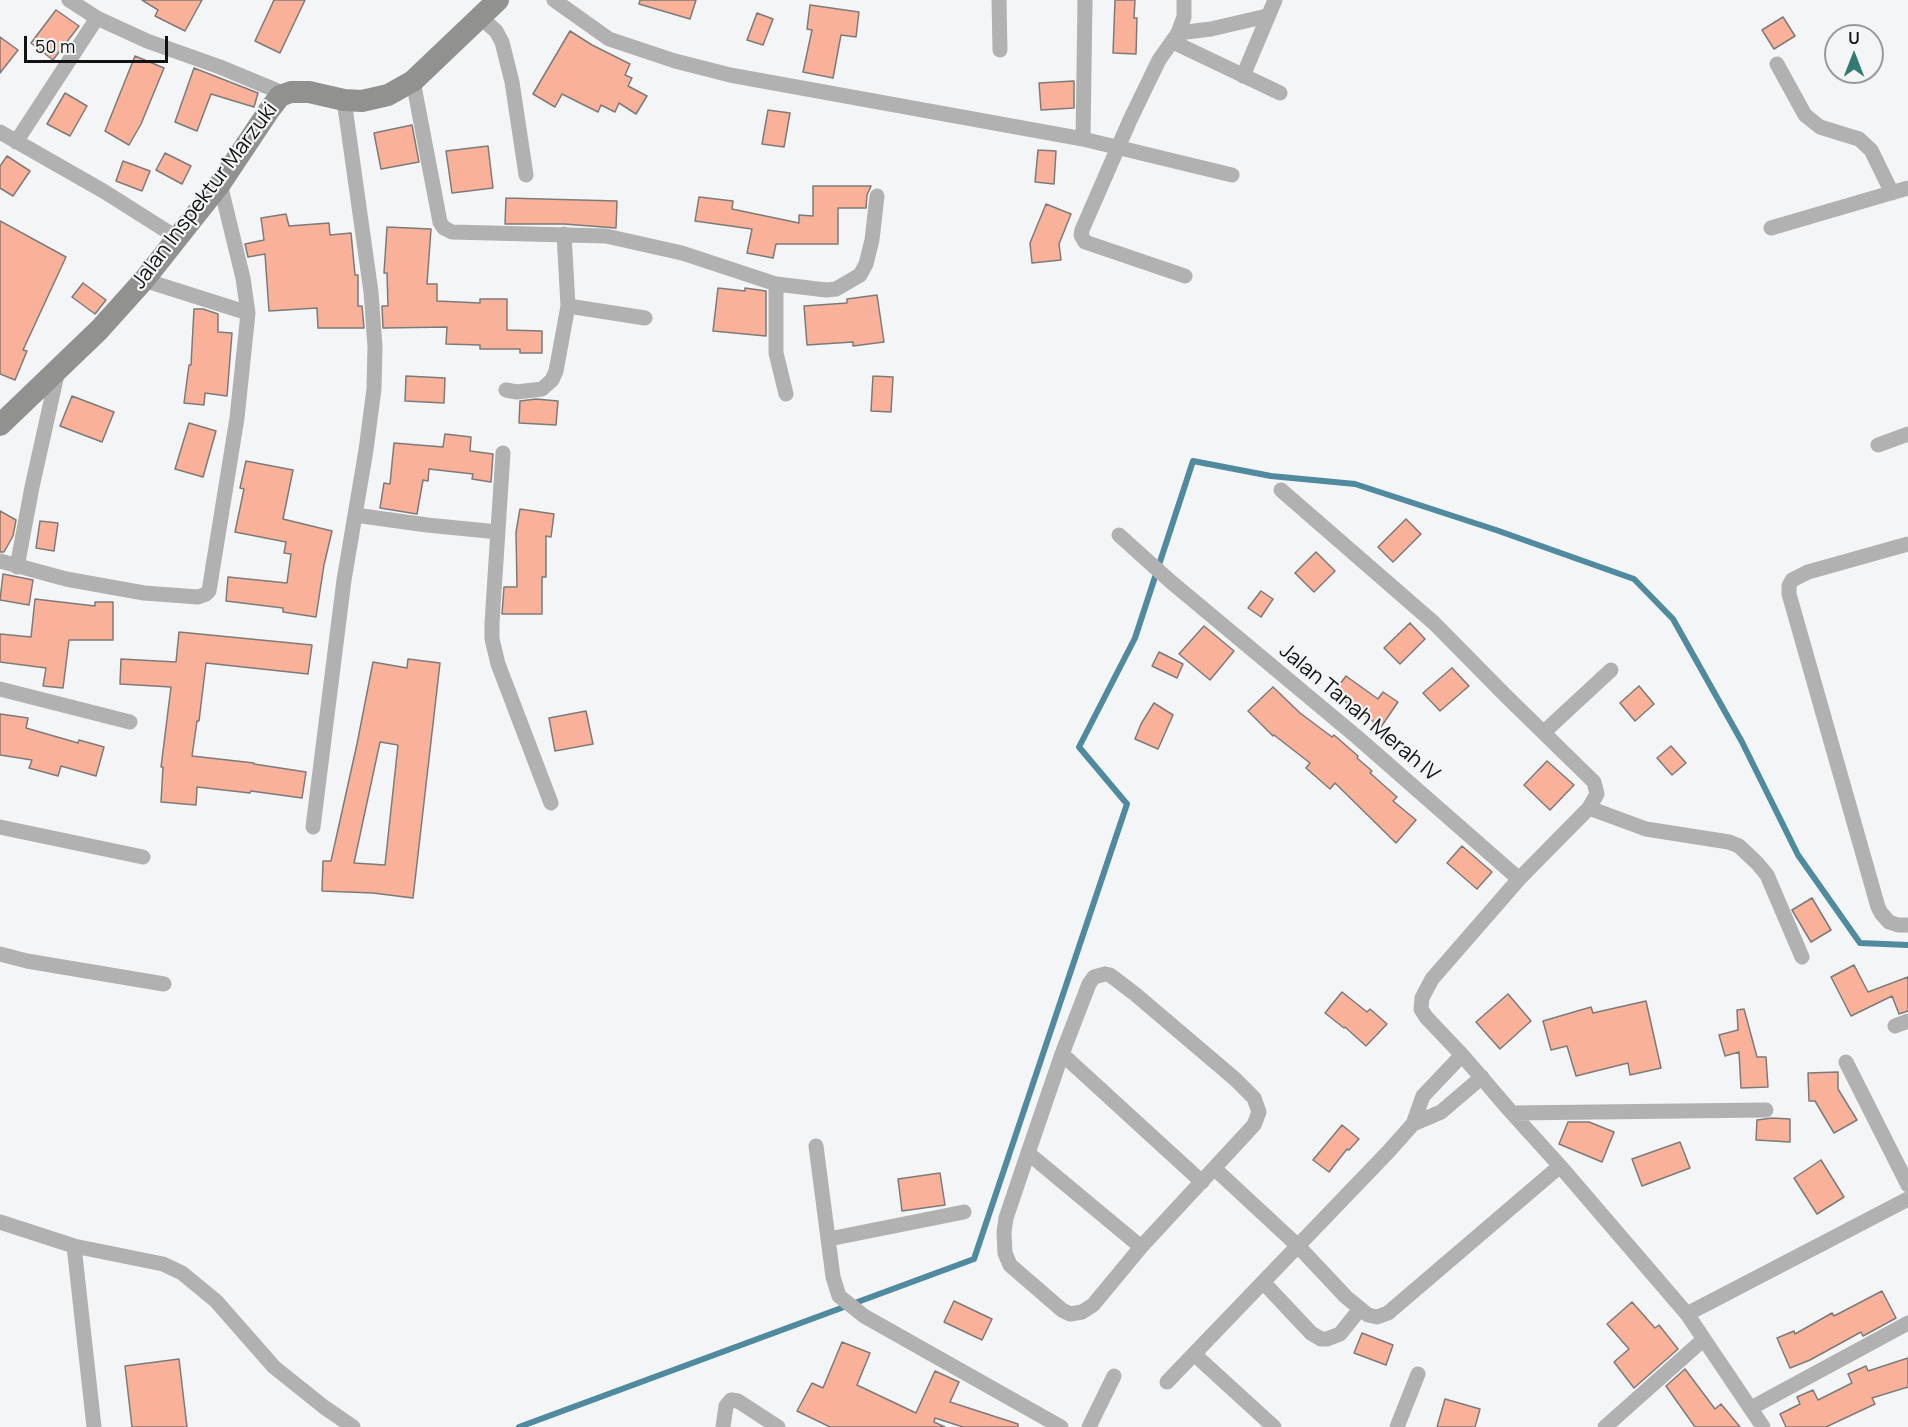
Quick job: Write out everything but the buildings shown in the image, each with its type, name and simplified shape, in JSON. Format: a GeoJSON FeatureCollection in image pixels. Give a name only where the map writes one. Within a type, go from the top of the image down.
{"type":"FeatureCollection","features":[{"type":"Feature","properties":{"kind":"street"},"geometry":{"type":"LineString","coordinates":[[69,0],[97,18],[147,41],[220,67],[285,94]]}},
{"type":"Feature","properties":{"kind":"street"},"geometry":{"type":"LineString","coordinates":[[554,0],[609,39],[675,61],[730,75],[1119,146],[1232,176]]}},
{"type":"Feature","properties":{"kind":"street"},"geometry":{"type":"LineString","coordinates":[[999,0],[1000,50]]}},
{"type":"Feature","properties":{"kind":"street"},"geometry":{"type":"LineString","coordinates":[[1083,139],[1085,0]]}},
{"type":"Feature","properties":{"kind":"street"},"geometry":{"type":"LineString","coordinates":[[1184,0],[1184,17],[1175,38],[1160,60],[1119,146],[1082,230],[1082,238],[1085,242],[1185,276]]}},
{"type":"Feature","properties":{"kind":"street"},"geometry":{"type":"LineString","coordinates":[[1243,76],[1275,0]]}},
{"type":"Feature","properties":{"kind":"street"},"geometry":{"type":"LineString","coordinates":[[489,5],[496,31],[502,42],[512,82],[526,175]]}},
{"type":"Feature","properties":{"kind":"street","name":"Jalan Inspektur Marzuki"},"geometry":{"type":"LineString","coordinates":[[5,412],[58,370],[99,330],[144,280],[220,184],[276,100],[285,94],[309,92],[344,100],[362,101],[388,95],[413,81],[489,5]]}},
{"type":"Feature","properties":{"kind":"street"},"geometry":{"type":"LineString","coordinates":[[1175,38],[1267,16]]}},
{"type":"Feature","properties":{"kind":"street"},"geometry":{"type":"LineString","coordinates":[[16,142],[97,18]]}},
{"type":"Feature","properties":{"kind":"street"},"geometry":{"type":"LineString","coordinates":[[1175,38],[1243,76],[1280,93]]}},
{"type":"Feature","properties":{"kind":"street"},"geometry":{"type":"LineString","coordinates":[[1777,64],[1805,115],[1820,127],[1859,139],[1872,150],[1892,193]]}},
{"type":"Feature","properties":{"kind":"street"},"geometry":{"type":"LineString","coordinates":[[413,81],[440,222],[444,228],[459,233],[606,236],[682,253],[776,284],[826,290],[836,289],[860,275],[868,256],[877,196]]}},
{"type":"Feature","properties":{"kind":"street"},"geometry":{"type":"LineString","coordinates":[[313,827],[344,580],[373,399],[375,347],[371,292],[344,100]]}},
{"type":"Feature","properties":{"kind":"street"},"geometry":{"type":"LineString","coordinates":[[0,132],[115,198],[176,237]]}},
{"type":"Feature","properties":{"kind":"street"},"geometry":{"type":"LineString","coordinates":[[0,561],[66,579],[144,593],[198,597],[206,594],[211,586],[237,418],[248,313],[243,278],[220,184]]}},
{"type":"Feature","properties":{"kind":"street"},"geometry":{"type":"LineString","coordinates":[[1771,228],[1908,188]]}},
{"type":"Feature","properties":{"kind":"street"},"geometry":{"type":"LineString","coordinates":[[506,390],[517,392],[542,389],[552,380],[556,371],[568,306],[564,234]]}},
{"type":"Feature","properties":{"kind":"street"},"geometry":{"type":"LineString","coordinates":[[144,280],[248,313]]}},
{"type":"Feature","properties":{"kind":"street"},"geometry":{"type":"LineString","coordinates":[[776,284],[776,353],[786,394]]}},
{"type":"Feature","properties":{"kind":"street"},"geometry":{"type":"LineString","coordinates":[[568,306],[645,318]]}},
{"type":"Feature","properties":{"kind":"street"},"geometry":{"type":"LineString","coordinates":[[17,567],[58,370]]}},
{"type":"Feature","properties":{"kind":"street"},"geometry":{"type":"LineString","coordinates":[[1878,445],[1908,434]]}},
{"type":"Feature","properties":{"kind":"street"},"geometry":{"type":"LineString","coordinates":[[503,453],[492,623],[495,654],[551,803]]}},
{"type":"Feature","properties":{"kind":"street"},"geometry":{"type":"LineString","coordinates":[[1281,490],[1434,623],[1594,783],[1597,794],[1589,808],[1520,879],[1432,979],[1420,1004],[1423,1013],[1482,1077],[1687,1314],[1763,1427]]}},
{"type":"Feature","properties":{"kind":"street"},"geometry":{"type":"LineString","coordinates":[[355,515],[498,532]]}},
{"type":"Feature","properties":{"kind":"street","name":"Jalan Tanah Merah IV"},"geometry":{"type":"LineString","coordinates":[[1119,535],[1520,879]]}},
{"type":"Feature","properties":{"kind":"street"},"geometry":{"type":"LineString","coordinates":[[1908,544],[1808,572],[1792,580],[1789,588],[1878,907],[1889,922],[1908,925]]}},
{"type":"Feature","properties":{"kind":"street"},"geometry":{"type":"LineString","coordinates":[[1544,732],[1611,670]]}},
{"type":"Feature","properties":{"kind":"street"},"geometry":{"type":"LineString","coordinates":[[0,689],[130,722]]}},
{"type":"Feature","properties":{"kind":"street"},"geometry":{"type":"LineString","coordinates":[[1589,808],[1646,829],[1729,842],[1739,846],[1767,875],[1802,957]]}},
{"type":"Feature","properties":{"kind":"street"},"geometry":{"type":"LineString","coordinates":[[0,827],[143,857]]}},
{"type":"Feature","properties":{"kind":"street"},"geometry":{"type":"LineString","coordinates":[[0,954],[27,961],[164,984]]}},
{"type":"Feature","properties":{"kind":"street"},"geometry":{"type":"LineString","coordinates":[[1098,975],[1110,975],[1235,1079],[1254,1098],[1258,1106],[1258,1119],[1254,1125],[1087,1309],[1075,1314],[1062,1310],[1016,1271],[1005,1253],[1004,1242],[1006,1218],[1062,1054],[1089,984],[1098,975]]}},
{"type":"Feature","properties":{"kind":"street"},"geometry":{"type":"LineString","coordinates":[[1062,1054],[1202,1182]]}},
{"type":"Feature","properties":{"kind":"street"},"geometry":{"type":"LineString","coordinates":[[1167,1382],[1389,1151],[1413,1124],[1423,1096],[1462,1055]]}},
{"type":"Feature","properties":{"kind":"street"},"geometry":{"type":"LineString","coordinates":[[1846,1062],[1908,1185]]}},
{"type":"Feature","properties":{"kind":"street"},"geometry":{"type":"LineString","coordinates":[[1413,1124],[1441,1112],[1482,1077]]}},
{"type":"Feature","properties":{"kind":"street"},"geometry":{"type":"LineString","coordinates":[[1512,1113],[1766,1110]]}},
{"type":"Feature","properties":{"kind":"street"},"geometry":{"type":"LineString","coordinates":[[816,1146],[835,1285],[839,1296],[857,1312],[1061,1427]]}},
{"type":"Feature","properties":{"kind":"street"},"geometry":{"type":"LineString","coordinates":[[1028,1153],[1141,1247]]}},
{"type":"Feature","properties":{"kind":"street"},"geometry":{"type":"LineString","coordinates":[[1215,1169],[1298,1246],[1323,1274],[1360,1309],[1373,1317],[1388,1313],[1560,1166]]}},
{"type":"Feature","properties":{"kind":"street"},"geometry":{"type":"LineString","coordinates":[[1687,1314],[1908,1198]]}},
{"type":"Feature","properties":{"kind":"street"},"geometry":{"type":"LineString","coordinates":[[829,1239],[964,1212]]}},
{"type":"Feature","properties":{"kind":"street"},"geometry":{"type":"LineString","coordinates":[[0,1222],[74,1246],[163,1264],[182,1274],[216,1301],[274,1367],[353,1427]]}},
{"type":"Feature","properties":{"kind":"street"},"geometry":{"type":"LineString","coordinates":[[74,1246],[94,1427]]}},
{"type":"Feature","properties":{"kind":"street"},"geometry":{"type":"LineString","coordinates":[[1263,1282],[1311,1333],[1321,1339],[1333,1338],[1340,1334],[1360,1309]]}},
{"type":"Feature","properties":{"kind":"street"},"geometry":{"type":"LineString","coordinates":[[1751,1408],[1908,1323]]}},
{"type":"Feature","properties":{"kind":"street"},"geometry":{"type":"LineString","coordinates":[[1605,1427],[1704,1339]]}},
{"type":"Feature","properties":{"kind":"street"},"geometry":{"type":"LineString","coordinates":[[1194,1354],[1274,1427]]}},
{"type":"Feature","properties":{"kind":"street"},"geometry":{"type":"LineString","coordinates":[[1397,1427],[1418,1374]]}},
{"type":"Feature","properties":{"kind":"street"},"geometry":{"type":"LineString","coordinates":[[1089,1427],[1114,1376]]}},
{"type":"Feature","properties":{"kind":"street"},"geometry":{"type":"LineString","coordinates":[[723,1427],[726,1406],[731,1400],[738,1401],[778,1427]]}},
{"type":"Feature","properties":{"kind":"waterway"},"geometry":{"type":"LineString","coordinates":[[519,1427],[974,1259],[1127,804],[1079,747],[1135,638],[1193,461],[1271,476],[1355,484],[1496,530],[1634,579],[1673,619],[1742,742],[1798,855],[1860,943],[1908,945]]}}]}
